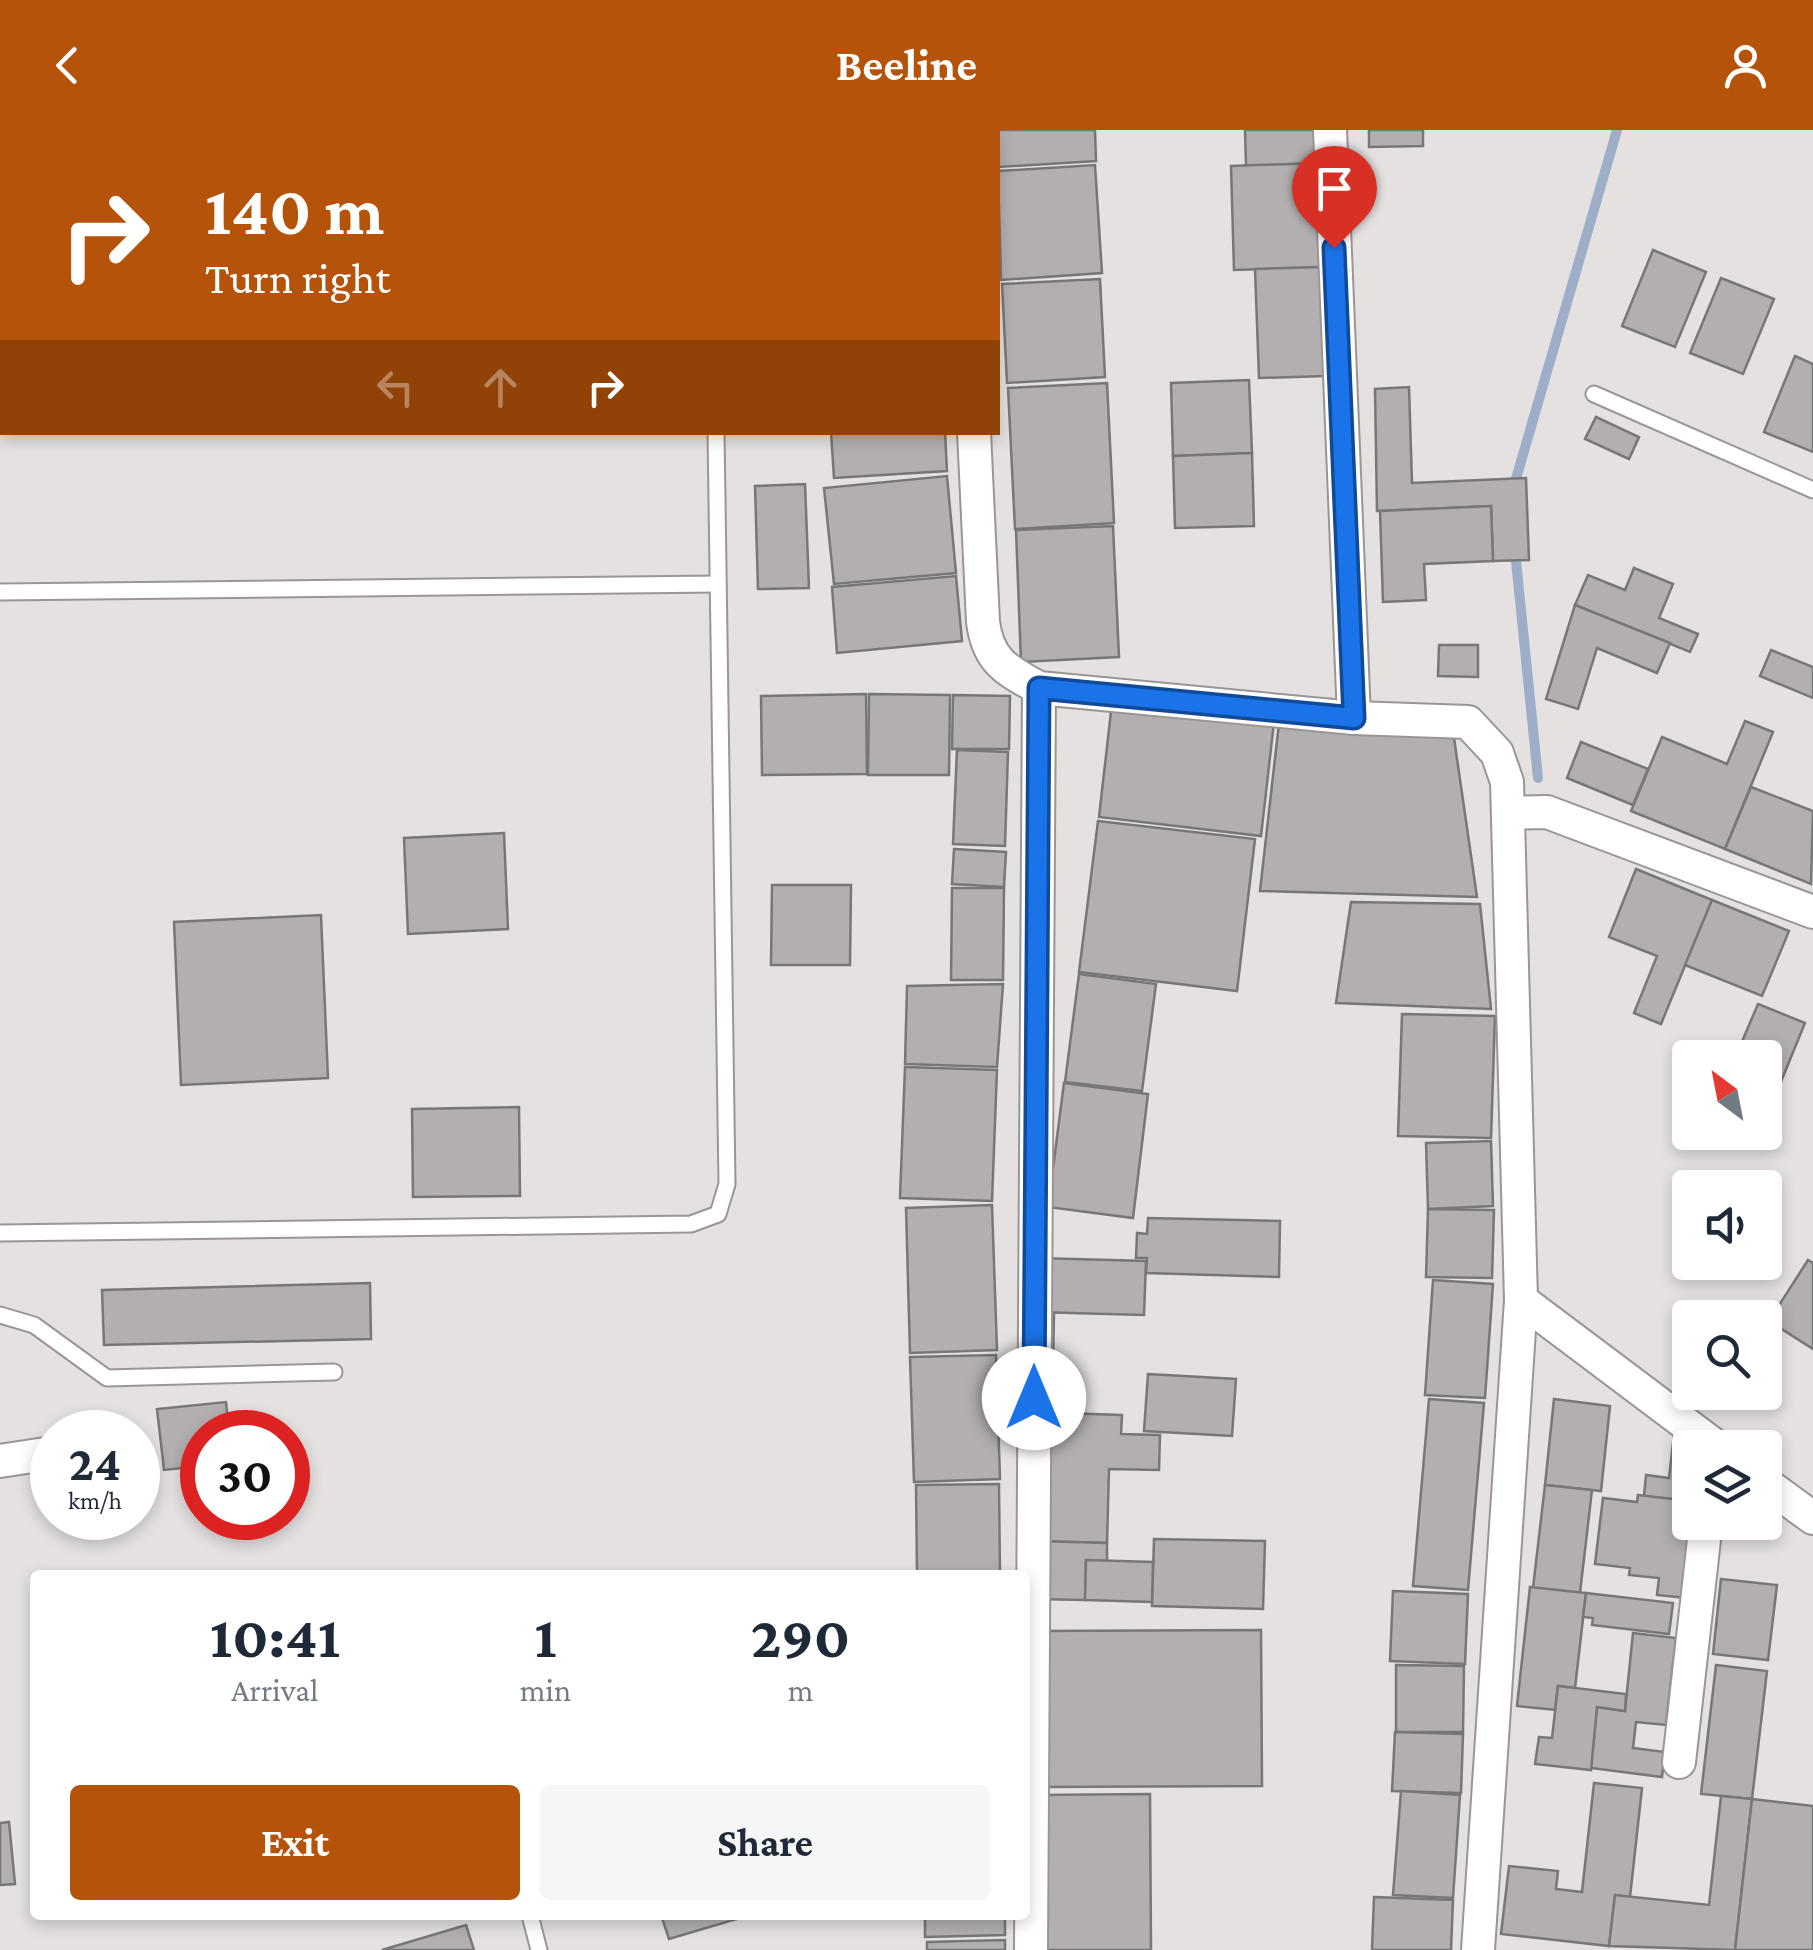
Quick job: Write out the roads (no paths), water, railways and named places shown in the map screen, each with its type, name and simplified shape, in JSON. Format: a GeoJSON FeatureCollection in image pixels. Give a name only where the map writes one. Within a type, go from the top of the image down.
{"type":"FeatureCollection","features":[{"type":"Feature","properties":{"kind":"street"},"geometry":{"type":"LineString","coordinates":[[1330,130],[1354,718]]}},
{"type":"Feature","properties":{"kind":"street"},"geometry":{"type":"LineString","coordinates":[[974,435],[986,646],[997,665],[1039,688],[1354,718],[1468,722],[1496,753],[1507,782],[1522,1300],[1478,1950]]}},
{"type":"Feature","properties":{"kind":"street"},"geometry":{"type":"LineString","coordinates":[[1030,1950],[1039,688]]}},
{"type":"Feature","properties":{"kind":"street"},"geometry":{"type":"LineString","coordinates":[[1509,813],[1546,812],[1813,912]]}},
{"type":"Feature","properties":{"kind":"street"},"geometry":{"type":"LineString","coordinates":[[1522,1300],[1694,1430]]}},
{"type":"Feature","properties":{"kind":"street"},"geometry":{"type":"LineString","coordinates":[[0,1460],[30,1456]]}},
{"type":"Feature","properties":{"kind":"street"},"geometry":{"type":"LineString","coordinates":[[1782,1495],[1813,1518]]}},
{"type":"Feature","properties":{"kind":"street"},"geometry":{"type":"LineString","coordinates":[[1679,1762],[1704,1540]]}},
{"type":"Feature","properties":{"kind":"lane"},"geometry":{"type":"LineString","coordinates":[[1594,394],[1813,490]]}},
{"type":"Feature","properties":{"kind":"lane"},"geometry":{"type":"LineString","coordinates":[[0,1233],[691,1224],[718,1214],[727,1184],[716,435]]}},
{"type":"Feature","properties":{"kind":"lane"},"geometry":{"type":"LineString","coordinates":[[0,592],[718,584]]}},
{"type":"Feature","properties":{"kind":"lane"},"geometry":{"type":"LineString","coordinates":[[0,1315],[34,1326],[106,1378],[334,1372]]}},
{"type":"Feature","properties":{"kind":"lane"},"geometry":{"type":"LineString","coordinates":[[531,1920],[539,1950]]}},
{"type":"Feature","properties":{"kind":"waterway"},"geometry":{"type":"LineString","coordinates":[[1513,489],[1617,130]]}},
{"type":"Feature","properties":{"kind":"waterway"},"geometry":{"type":"LineString","coordinates":[[1515,551],[1538,778]]}}]}
